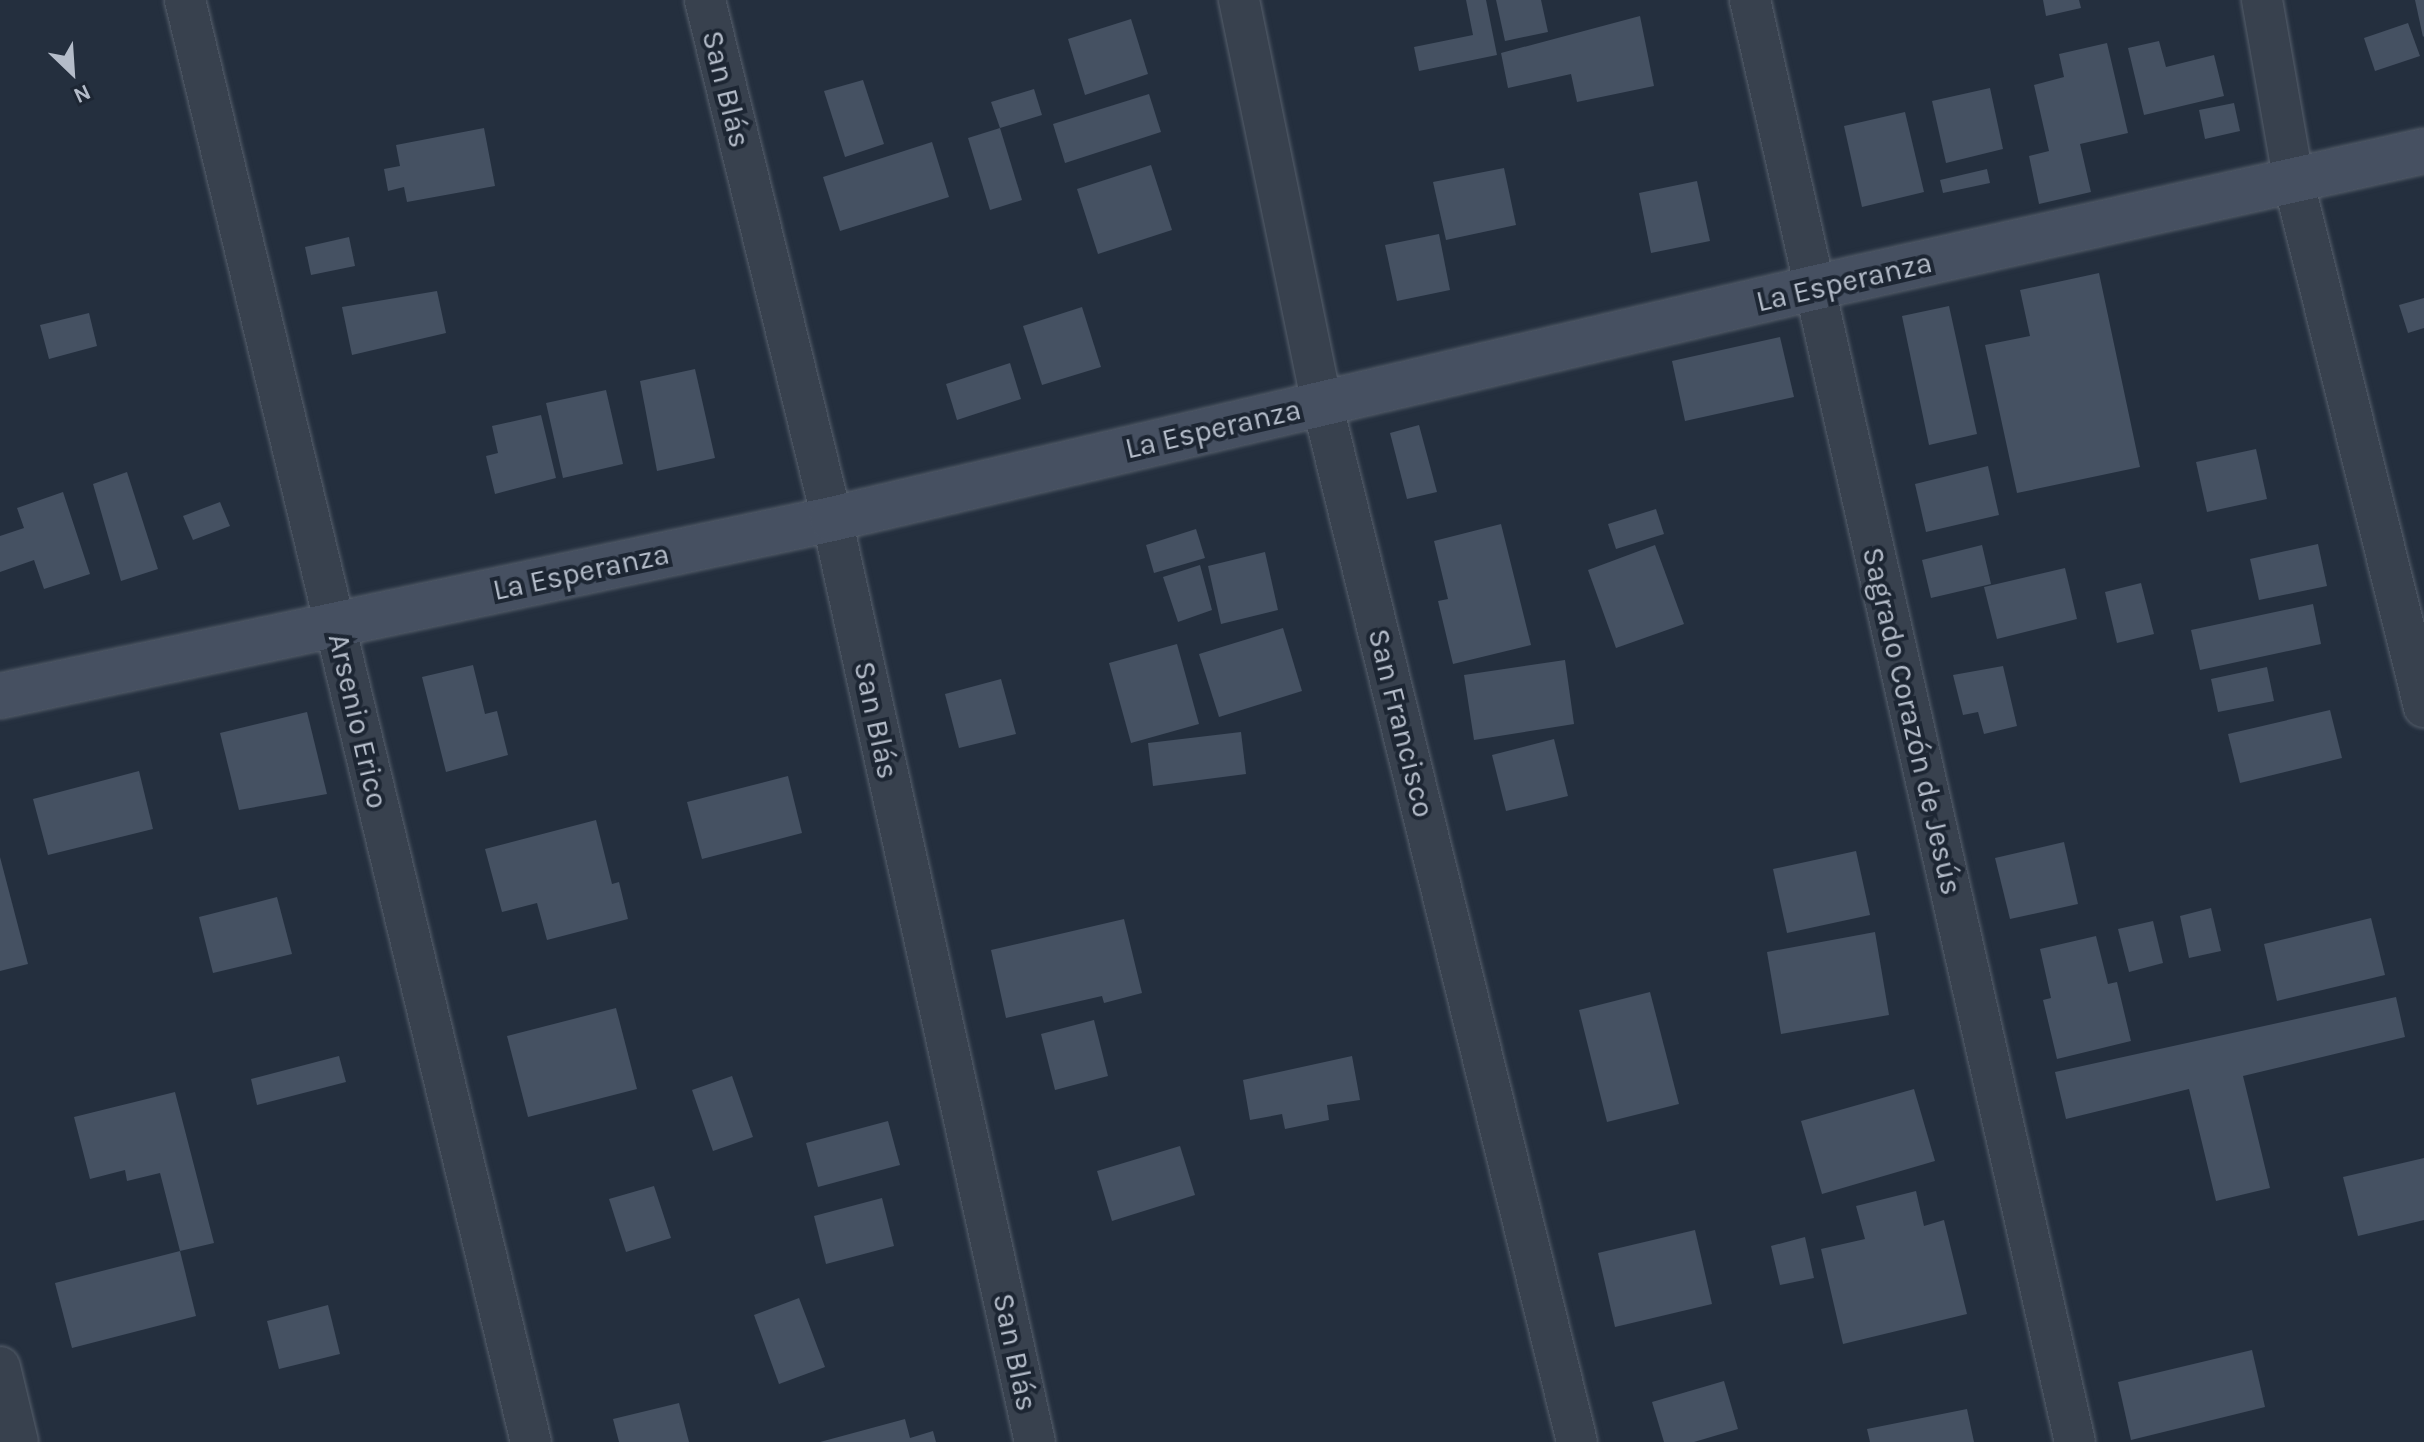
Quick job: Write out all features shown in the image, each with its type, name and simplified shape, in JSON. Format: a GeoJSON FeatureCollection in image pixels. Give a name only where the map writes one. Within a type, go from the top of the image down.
{"type":"FeatureCollection","features":[{"type":"Feature","properties":{"kind":"street","name":"Arsenio Erico"},"geometry":{"type":"LineString","coordinates":[[185,0],[531,1442]]}},
{"type":"Feature","properties":{"kind":"street","name":"San Blás"},"geometry":{"type":"LineString","coordinates":[[705,0],[832,519],[1035,1442]]}},
{"type":"Feature","properties":{"kind":"street","name":"San Francisco"},"geometry":{"type":"LineString","coordinates":[[1239,0],[1322,403],[1577,1442]]}},
{"type":"Feature","properties":{"kind":"street","name":"Sagrado Corazón de Jesús"},"geometry":{"type":"LineString","coordinates":[[1750,0],[2075,1442]]}},
{"type":"Feature","properties":{"kind":"street"},"geometry":{"type":"LineString","coordinates":[[2262,0],[2294,183],[2424,707]]}},
{"type":"Feature","properties":{"kind":"street","name":"La Esperanza"},"geometry":{"type":"LineString","coordinates":[[0,696],[832,519],[1813,288],[2294,183],[2424,151]]}},
{"type":"Feature","properties":{"kind":"street"},"geometry":{"type":"LineString","coordinates":[[0,1367],[18,1442]]}},
{"type":"Feature","properties":{"kind":"building"},"geometry":{"type":"Polygon","coordinates":[[[1466,0],[1486,0],[1497,55],[1419,71],[1414,47],[1473,35],[1466,0]]]}},
{"type":"Feature","properties":{"kind":"building"},"geometry":{"type":"Polygon","coordinates":[[[1496,0],[1541,0],[1548,32],[1505,41],[1496,0]]]}},
{"type":"Feature","properties":{"kind":"building"},"geometry":{"type":"Polygon","coordinates":[[[2043,0],[2079,0],[2081,8],[2046,16],[2043,0]]]}},
{"type":"Feature","properties":{"kind":"building"},"geometry":{"type":"Polygon","coordinates":[[[2415,0],[2424,0],[2423,37],[2415,0]]]}},
{"type":"Feature","properties":{"kind":"building"},"geometry":{"type":"Polygon","coordinates":[[[1640,16],[1654,86],[1577,102],[1571,74],[1508,88],[1501,53],[1640,16]]]}},
{"type":"Feature","properties":{"kind":"building"},"geometry":{"type":"Polygon","coordinates":[[[1131,19],[1148,74],[1085,95],[1068,39],[1131,19]]]}},
{"type":"Feature","properties":{"kind":"building"},"geometry":{"type":"Polygon","coordinates":[[[2408,23],[2420,56],[2375,71],[2364,38],[2408,23]]]}},
{"type":"Feature","properties":{"kind":"building"},"geometry":{"type":"Polygon","coordinates":[[[2159,41],[2166,67],[2214,55],[2224,96],[2144,115],[2128,48],[2159,41]]]}},
{"type":"Feature","properties":{"kind":"building"},"geometry":{"type":"Polygon","coordinates":[[[2107,43],[2128,133],[2080,144],[2091,192],[2039,204],[2029,156],[2049,151],[2034,85],[2064,77],[2059,54],[2107,43]]]}},
{"type":"Feature","properties":{"kind":"building"},"geometry":{"type":"Polygon","coordinates":[[[863,80],[884,144],[845,157],[824,91],[863,80]]]}},
{"type":"Feature","properties":{"kind":"building"},"geometry":{"type":"Polygon","coordinates":[[[1990,88],[2003,149],[1946,163],[1932,101],[1990,88]]]}},
{"type":"Feature","properties":{"kind":"building"},"geometry":{"type":"Polygon","coordinates":[[[1034,89],[1042,115],[1000,128],[991,102],[1034,89]]]}},
{"type":"Feature","properties":{"kind":"building"},"geometry":{"type":"Polygon","coordinates":[[[1149,94],[1161,132],[1065,163],[1053,124],[1149,94]]]}},
{"type":"Feature","properties":{"kind":"building"},"geometry":{"type":"Polygon","coordinates":[[[2234,103],[2240,131],[2205,139],[2199,110],[2234,103]]]}},
{"type":"Feature","properties":{"kind":"building"},"geometry":{"type":"Polygon","coordinates":[[[1905,112],[1924,192],[1862,207],[1844,126],[1905,112]]]}},
{"type":"Feature","properties":{"kind":"building"},"geometry":{"type":"Polygon","coordinates":[[[484,128],[495,186],[407,202],[404,187],[388,191],[384,169],[400,166],[396,145],[484,128]]]}},
{"type":"Feature","properties":{"kind":"building"},"geometry":{"type":"Polygon","coordinates":[[[1000,128],[1022,200],[990,210],[968,138],[1000,128]]]}},
{"type":"Feature","properties":{"kind":"building"},"geometry":{"type":"Polygon","coordinates":[[[932,142],[949,197],[840,231],[823,177],[932,142]]]}},
{"type":"Feature","properties":{"kind":"building"},"geometry":{"type":"Polygon","coordinates":[[[1151,165],[1172,230],[1098,254],[1077,189],[1151,165]]]}},
{"type":"Feature","properties":{"kind":"building"},"geometry":{"type":"Polygon","coordinates":[[[1504,168],[1516,225],[1446,240],[1433,182],[1504,168]]]}},
{"type":"Feature","properties":{"kind":"building"},"geometry":{"type":"Polygon","coordinates":[[[1987,169],[1990,183],[1943,193],[1940,180],[1987,169]]]}},
{"type":"Feature","properties":{"kind":"building"},"geometry":{"type":"Polygon","coordinates":[[[1697,181],[1710,241],[1651,253],[1639,193],[1697,181]]]}},
{"type":"Feature","properties":{"kind":"building"},"geometry":{"type":"Polygon","coordinates":[[[1439,234],[1450,290],[1397,301],[1385,245],[1439,234]]]}},
{"type":"Feature","properties":{"kind":"building"},"geometry":{"type":"Polygon","coordinates":[[[349,237],[355,266],[311,275],[305,247],[349,237]]]}},
{"type":"Feature","properties":{"kind":"building"},"geometry":{"type":"Polygon","coordinates":[[[2099,273],[2140,467],[2017,493],[1985,345],[2030,336],[2020,290],[2099,273]]]}},
{"type":"Feature","properties":{"kind":"building"},"geometry":{"type":"Polygon","coordinates":[[[437,291],[446,333],[352,355],[342,307],[437,291]]]}},
{"type":"Feature","properties":{"kind":"building"},"geometry":{"type":"Polygon","coordinates":[[[2424,298],[2424,328],[2408,333],[2399,305],[2424,298]]]}},
{"type":"Feature","properties":{"kind":"building"},"geometry":{"type":"Polygon","coordinates":[[[1949,306],[1977,434],[1929,445],[1902,316],[1949,306]]]}},
{"type":"Feature","properties":{"kind":"building"},"geometry":{"type":"Polygon","coordinates":[[[1082,307],[1101,367],[1042,385],[1023,326],[1082,307]]]}},
{"type":"Feature","properties":{"kind":"building"},"geometry":{"type":"Polygon","coordinates":[[[89,313],[97,346],[49,359],[40,325],[89,313]]]}},
{"type":"Feature","properties":{"kind":"building"},"geometry":{"type":"Polygon","coordinates":[[[1780,337],[1794,397],[1685,421],[1672,361],[1780,337]]]}},
{"type":"Feature","properties":{"kind":"building"},"geometry":{"type":"Polygon","coordinates":[[[1010,363],[1021,399],[957,420],[946,384],[1010,363]]]}},
{"type":"Feature","properties":{"kind":"building"},"geometry":{"type":"Polygon","coordinates":[[[695,369],[715,458],[657,471],[640,381],[695,369]]]}},
{"type":"Feature","properties":{"kind":"building"},"geometry":{"type":"Polygon","coordinates":[[[606,390],[623,464],[563,478],[546,403],[606,390]]]}},
{"type":"Feature","properties":{"kind":"building"},"geometry":{"type":"Polygon","coordinates":[[[541,415],[556,478],[495,494],[486,456],[498,453],[492,426],[541,415]]]}},
{"type":"Feature","properties":{"kind":"building"},"geometry":{"type":"Polygon","coordinates":[[[1419,425],[1437,492],[1407,499],[1390,433],[1419,425]]]}},
{"type":"Feature","properties":{"kind":"building"},"geometry":{"type":"Polygon","coordinates":[[[2256,449],[2267,499],[2207,512],[2196,462],[2256,449]]]}},
{"type":"Feature","properties":{"kind":"building"},"geometry":{"type":"Polygon","coordinates":[[[1988,466],[1999,515],[1926,532],[1915,484],[1988,466]]]}},
{"type":"Feature","properties":{"kind":"building"},"geometry":{"type":"Polygon","coordinates":[[[127,472],[158,569],[121,581],[93,484],[127,472]]]}},
{"type":"Feature","properties":{"kind":"building"},"geometry":{"type":"Polygon","coordinates":[[[63,492],[90,574],[44,589],[34,560],[0,572],[0,536],[24,528],[17,508],[63,492]]]}},
{"type":"Feature","properties":{"kind":"building"},"geometry":{"type":"Polygon","coordinates":[[[220,502],[230,526],[193,540],[183,516],[220,502]]]}},
{"type":"Feature","properties":{"kind":"building"},"geometry":{"type":"Polygon","coordinates":[[[1656,509],[1664,534],[1616,549],[1608,524],[1656,509]]]}},
{"type":"Feature","properties":{"kind":"building"},"geometry":{"type":"Polygon","coordinates":[[[1501,524],[1531,645],[1453,664],[1438,601],[1448,599],[1434,541],[1501,524]]]}},
{"type":"Feature","properties":{"kind":"building"},"geometry":{"type":"Polygon","coordinates":[[[1196,529],[1205,558],[1154,573],[1146,545],[1196,529]]]}},
{"type":"Feature","properties":{"kind":"building"},"geometry":{"type":"Polygon","coordinates":[[[2318,544],[2327,586],[2259,600],[2250,559],[2318,544]]]}},
{"type":"Feature","properties":{"kind":"building"},"geometry":{"type":"Polygon","coordinates":[[[1655,545],[1684,624],[1616,648],[1588,570],[1655,545]]]}},
{"type":"Feature","properties":{"kind":"building"},"geometry":{"type":"Polygon","coordinates":[[[1982,545],[1991,584],[1931,598],[1922,560],[1982,545]]]}},
{"type":"Feature","properties":{"kind":"building"},"geometry":{"type":"Polygon","coordinates":[[[1265,552],[1278,610],[1221,624],[1208,566],[1265,552]]]}},
{"type":"Feature","properties":{"kind":"building"},"geometry":{"type":"Polygon","coordinates":[[[1200,565],[1212,610],[1178,622],[1163,577],[1200,565]]]}},
{"type":"Feature","properties":{"kind":"building"},"geometry":{"type":"Polygon","coordinates":[[[2065,568],[2077,619],[1997,639],[1984,587],[2065,568]]]}},
{"type":"Feature","properties":{"kind":"building"},"geometry":{"type":"Polygon","coordinates":[[[2141,583],[2154,634],[2117,643],[2105,592],[2141,583]]]}},
{"type":"Feature","properties":{"kind":"building"},"geometry":{"type":"Polygon","coordinates":[[[2313,604],[2321,644],[2200,670],[2191,630],[2313,604]]]}},
{"type":"Feature","properties":{"kind":"building"},"geometry":{"type":"Polygon","coordinates":[[[1283,628],[1302,691],[1219,717],[1199,654],[1283,628]]]}},
{"type":"Feature","properties":{"kind":"building"},"geometry":{"type":"Polygon","coordinates":[[[1177,644],[1199,724],[1131,743],[1109,663],[1177,644]]]}},
{"type":"Feature","properties":{"kind":"building"},"geometry":{"type":"Polygon","coordinates":[[[1565,660],[1574,724],[1474,740],[1464,675],[1565,660]]]}},
{"type":"Feature","properties":{"kind":"building"},"geometry":{"type":"Polygon","coordinates":[[[473,665],[485,714],[497,711],[508,755],[446,772],[422,677],[473,665]]]}},
{"type":"Feature","properties":{"kind":"building"},"geometry":{"type":"Polygon","coordinates":[[[2003,666],[2017,726],[1984,734],[1978,712],[1963,715],[1953,675],[2003,666]]]}},
{"type":"Feature","properties":{"kind":"building"},"geometry":{"type":"Polygon","coordinates":[[[2267,667],[2274,701],[2218,712],[2211,679],[2267,667]]]}},
{"type":"Feature","properties":{"kind":"building"},"geometry":{"type":"Polygon","coordinates":[[[1001,679],[1016,734],[959,748],[945,694],[1001,679]]]}},
{"type":"Feature","properties":{"kind":"building"},"geometry":{"type":"Polygon","coordinates":[[[2330,710],[2342,758],[2240,783],[2228,734],[2330,710]]]}},
{"type":"Feature","properties":{"kind":"building"},"geometry":{"type":"Polygon","coordinates":[[[307,712],[327,794],[239,810],[220,733],[307,712]]]}},
{"type":"Feature","properties":{"kind":"building"},"geometry":{"type":"Polygon","coordinates":[[[1241,732],[1246,774],[1153,786],[1148,743],[1241,732]]]}},
{"type":"Feature","properties":{"kind":"building"},"geometry":{"type":"Polygon","coordinates":[[[1554,739],[1568,796],[1506,811],[1492,755],[1554,739]]]}},
{"type":"Feature","properties":{"kind":"building"},"geometry":{"type":"Polygon","coordinates":[[[139,771],[153,829],[48,855],[33,799],[139,771]]]}},
{"type":"Feature","properties":{"kind":"building"},"geometry":{"type":"Polygon","coordinates":[[[788,776],[802,833],[702,859],[687,802],[788,776]]]}},
{"type":"Feature","properties":{"kind":"building"},"geometry":{"type":"Polygon","coordinates":[[[596,820],[612,884],[619,882],[628,919],[547,940],[537,903],[502,912],[485,849],[596,820]]]}},
{"type":"Feature","properties":{"kind":"building"},"geometry":{"type":"Polygon","coordinates":[[[2064,842],[2078,904],[2010,919],[1995,858],[2064,842]]]}},
{"type":"Feature","properties":{"kind":"building"},"geometry":{"type":"Polygon","coordinates":[[[1856,851],[1870,915],[1787,933],[1773,869],[1856,851]]]}},
{"type":"Feature","properties":{"kind":"building"},"geometry":{"type":"Polygon","coordinates":[[[0,857],[28,964],[0,971],[0,857]]]}},
{"type":"Feature","properties":{"kind":"building"},"geometry":{"type":"Polygon","coordinates":[[[277,897],[292,954],[213,973],[199,917],[277,897]]]}},
{"type":"Feature","properties":{"kind":"building"},"geometry":{"type":"Polygon","coordinates":[[[2211,908],[2221,951],[2189,958],[2180,916],[2211,908]]]}},
{"type":"Feature","properties":{"kind":"building"},"geometry":{"type":"Polygon","coordinates":[[[2371,918],[2385,975],[2277,1001],[2264,944],[2371,918]]]}},
{"type":"Feature","properties":{"kind":"building"},"geometry":{"type":"Polygon","coordinates":[[[1124,919],[1142,993],[1104,1003],[1102,996],[1006,1018],[991,950],[1124,919]]]}},
{"type":"Feature","properties":{"kind":"building"},"geometry":{"type":"Polygon","coordinates":[[[2153,921],[2163,963],[2129,972],[2118,929],[2153,921]]]}},
{"type":"Feature","properties":{"kind":"building"},"geometry":{"type":"Polygon","coordinates":[[[1875,932],[1889,1015],[1781,1034],[1767,952],[1875,932]]]}},
{"type":"Feature","properties":{"kind":"building"},"geometry":{"type":"Polygon","coordinates":[[[2096,936],[2108,984],[2117,982],[2131,1041],[2057,1059],[2043,1000],[2051,998],[2040,949],[2096,936]]]}},
{"type":"Feature","properties":{"kind":"building"},"geometry":{"type":"Polygon","coordinates":[[[1650,992],[1679,1104],[1607,1122],[1579,1010],[1650,992]]]}},
{"type":"Feature","properties":{"kind":"building"},"geometry":{"type":"Polygon","coordinates":[[[2396,997],[2405,1037],[2243,1076],[2270,1188],[2216,1201],[2189,1089],[2066,1119],[2055,1072],[2396,997]]]}},
{"type":"Feature","properties":{"kind":"building"},"geometry":{"type":"Polygon","coordinates":[[[616,1008],[637,1089],[528,1117],[507,1036],[616,1008]]]}},
{"type":"Feature","properties":{"kind":"building"},"geometry":{"type":"Polygon","coordinates":[[[1094,1020],[1108,1076],[1055,1090],[1041,1034],[1094,1020]]]}},
{"type":"Feature","properties":{"kind":"building"},"geometry":{"type":"Polygon","coordinates":[[[339,1056],[346,1082],[257,1105],[251,1079],[339,1056]]]}},
{"type":"Feature","properties":{"kind":"building"},"geometry":{"type":"Polygon","coordinates":[[[1352,1056],[1360,1100],[1327,1105],[1329,1120],[1285,1129],[1282,1114],[1250,1120],[1243,1080],[1352,1056]]]}},
{"type":"Feature","properties":{"kind":"building"},"geometry":{"type":"Polygon","coordinates":[[[732,1076],[753,1137],[713,1151],[692,1090],[732,1076]]]}},
{"type":"Feature","properties":{"kind":"building"},"geometry":{"type":"Polygon","coordinates":[[[1914,1089],[1935,1161],[1822,1194],[1801,1121],[1914,1089]]]}},
{"type":"Feature","properties":{"kind":"building"},"geometry":{"type":"Polygon","coordinates":[[[175,1092],[214,1243],[180,1251],[160,1173],[127,1181],[125,1170],[90,1179],[74,1117],[175,1092]]]}},
{"type":"Feature","properties":{"kind":"building"},"geometry":{"type":"Polygon","coordinates":[[[888,1121],[900,1165],[818,1187],[806,1143],[888,1121]]]}},
{"type":"Feature","properties":{"kind":"building"},"geometry":{"type":"Polygon","coordinates":[[[1180,1146],[1195,1195],[1112,1221],[1097,1171],[1180,1146]]]}},
{"type":"Feature","properties":{"kind":"building"},"geometry":{"type":"Polygon","coordinates":[[[2424,1158],[2424,1220],[2358,1236],[2343,1177],[2424,1158]]]}},
{"type":"Feature","properties":{"kind":"building"},"geometry":{"type":"Polygon","coordinates":[[[654,1186],[671,1238],[626,1252],[609,1199],[654,1186]]]}},
{"type":"Feature","properties":{"kind":"building"},"geometry":{"type":"Polygon","coordinates":[[[1916,1191],[1924,1226],[1944,1220],[1967,1314],[1843,1344],[1821,1249],[1865,1239],[1856,1206],[1916,1191]]]}},
{"type":"Feature","properties":{"kind":"building"},"geometry":{"type":"Polygon","coordinates":[[[882,1198],[894,1246],[826,1264],[814,1216],[882,1198]]]}},
{"type":"Feature","properties":{"kind":"building"},"geometry":{"type":"Polygon","coordinates":[[[1695,1230],[1712,1304],[1615,1327],[1598,1253],[1695,1230]]]}},
{"type":"Feature","properties":{"kind":"building"},"geometry":{"type":"Polygon","coordinates":[[[1805,1237],[1814,1278],[1780,1285],[1771,1246],[1805,1237]]]}},
{"type":"Feature","properties":{"kind":"building"},"geometry":{"type":"Polygon","coordinates":[[[180,1251],[196,1316],[72,1348],[55,1283],[180,1251]]]}},
{"type":"Feature","properties":{"kind":"building"},"geometry":{"type":"Polygon","coordinates":[[[799,1298],[825,1367],[779,1384],[754,1315],[799,1298]]]}},
{"type":"Feature","properties":{"kind":"building"},"geometry":{"type":"Polygon","coordinates":[[[328,1305],[340,1354],[279,1369],[267,1321],[328,1305]]]}},
{"type":"Feature","properties":{"kind":"building"},"geometry":{"type":"Polygon","coordinates":[[[2252,1350],[2265,1407],[2131,1440],[2118,1382],[2252,1350]]]}},
{"type":"Feature","properties":{"kind":"building"},"geometry":{"type":"Polygon","coordinates":[[[1724,1381],[1738,1429],[1694,1442],[1664,1442],[1652,1402],[1724,1381]]]}},
{"type":"Feature","properties":{"kind":"building"},"geometry":{"type":"Polygon","coordinates":[[[679,1403],[689,1442],[619,1442],[613,1419],[679,1403]]]}},
{"type":"Feature","properties":{"kind":"building"},"geometry":{"type":"Polygon","coordinates":[[[1967,1409],[1974,1442],[1870,1442],[1867,1429],[1967,1409]]]}},
{"type":"Feature","properties":{"kind":"building"},"geometry":{"type":"Polygon","coordinates":[[[905,1419],[910,1438],[933,1431],[936,1442],[820,1442],[905,1419]]]}}]}
